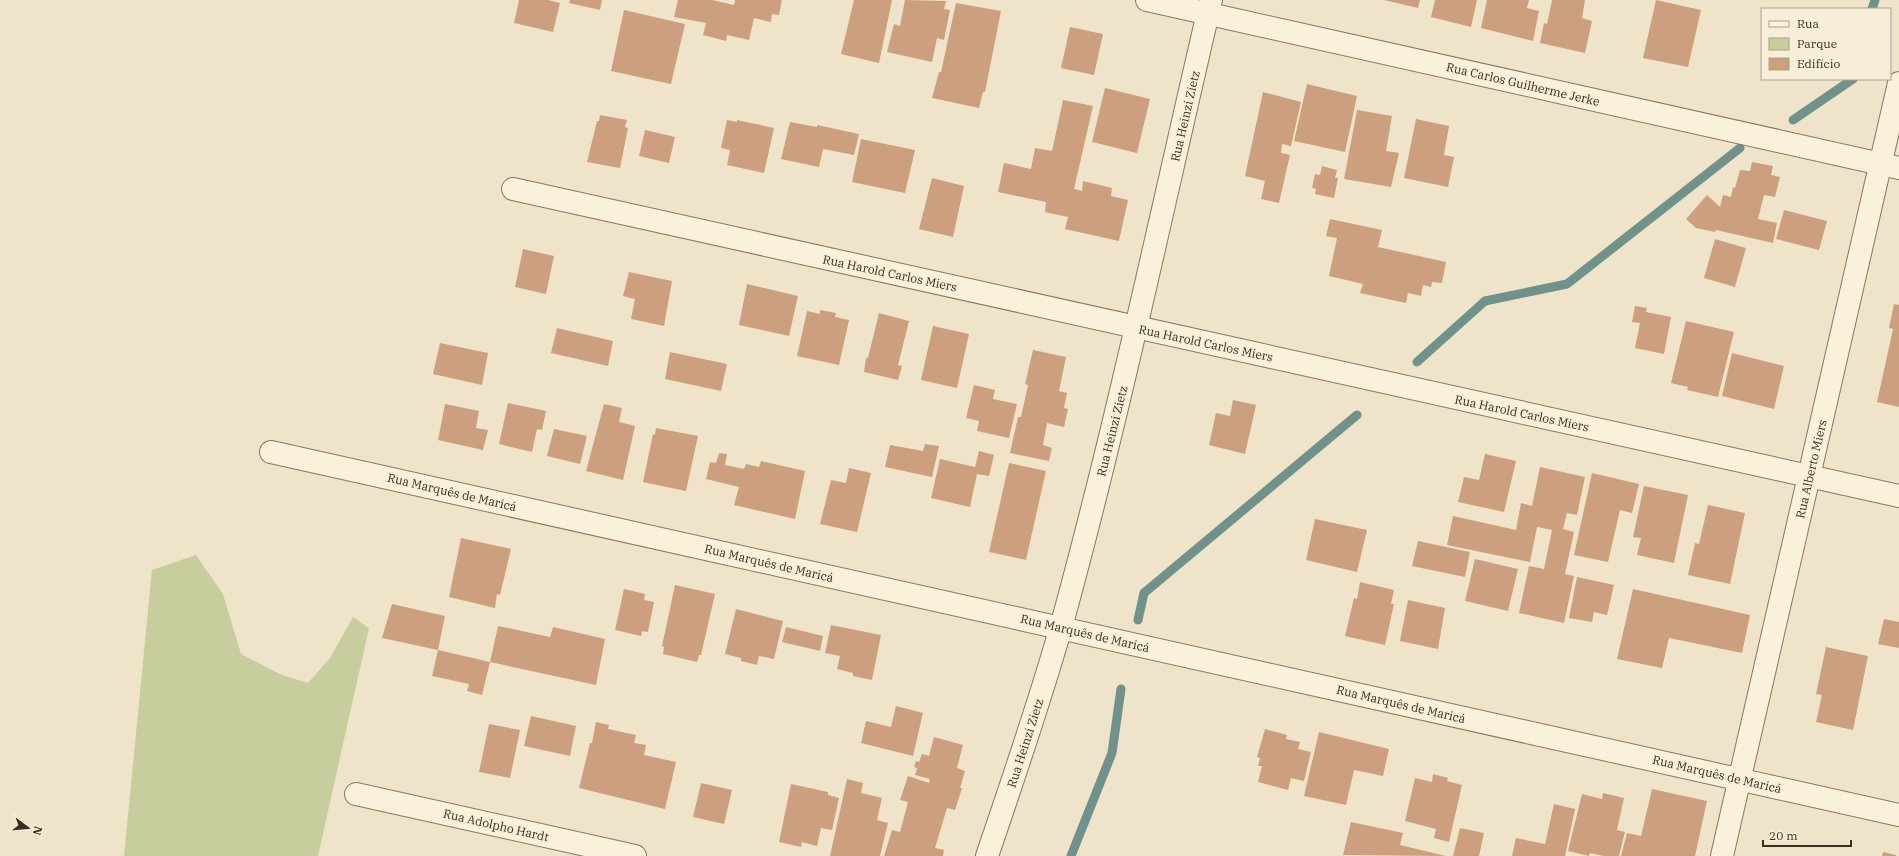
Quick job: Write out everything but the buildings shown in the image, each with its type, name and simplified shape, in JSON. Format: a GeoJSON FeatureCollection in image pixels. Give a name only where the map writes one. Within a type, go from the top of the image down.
{"type":"FeatureCollection","features":[{"type":"Feature","properties":{"kind":"street","name":"Rua Carlos Guilherme Jerke"},"geometry":{"type":"LineString","coordinates":[[1147,0],[1210,7],[1890,166]]}},
{"type":"Feature","properties":{"kind":"street","name":"Rua Heinzi Zietz"},"geometry":{"type":"LineString","coordinates":[[987,856],[1041,696],[1061,628],[1114,423],[1210,7]]}},
{"type":"Feature","properties":{"kind":"street","name":"Rua Alberto Miers"},"geometry":{"type":"LineString","coordinates":[[1722,856],[1809,476],[1890,166],[1899,83]]}},
{"type":"Feature","properties":{"kind":"street","name":"Rua Harold Carlos Miers"},"geometry":{"type":"LineString","coordinates":[[513,189],[1899,496]]}},
{"type":"Feature","properties":{"kind":"street","name":"Rua Marquês de Maricá"},"geometry":{"type":"LineString","coordinates":[[271,452],[1899,815]]}},
{"type":"Feature","properties":{"kind":"street","name":"Rua Adolpho Hardt"},"geometry":{"type":"LineString","coordinates":[[356,794],[635,856]]}},
{"type":"Feature","properties":{"kind":"green space"},"geometry":{"type":"Polygon","coordinates":[[[196,555],[223,594],[241,654],[282,675],[308,683],[330,658],[353,617],[369,628],[318,856],[124,856],[152,570],[196,555]]]}},
{"type":"Feature","properties":{"kind":"waterway"},"geometry":{"type":"LineString","coordinates":[[1872,8],[1875,0]]}},
{"type":"Feature","properties":{"kind":"waterway"},"geometry":{"type":"LineString","coordinates":[[1793,120],[1852,80]]}},
{"type":"Feature","properties":{"kind":"waterway"},"geometry":{"type":"LineString","coordinates":[[1417,362],[1485,301],[1567,284],[1740,148]]}},
{"type":"Feature","properties":{"kind":"waterway"},"geometry":{"type":"LineString","coordinates":[[1138,620],[1144,593],[1357,415]]}},
{"type":"Feature","properties":{"kind":"waterway"},"geometry":{"type":"LineString","coordinates":[[1071,856],[1112,753],[1121,689]]}}]}
